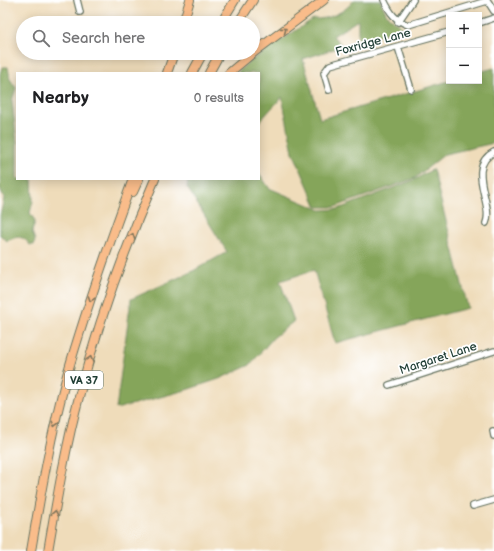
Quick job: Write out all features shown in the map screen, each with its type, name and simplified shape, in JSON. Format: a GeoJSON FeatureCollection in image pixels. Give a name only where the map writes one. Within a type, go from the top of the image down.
{"type":"FeatureCollection","features":[{"type":"Feature","properties":{"kind":"highway"},"geometry":{"type":"LineString","coordinates":[[185,16],[190,0]]}},
{"type":"Feature","properties":{"kind":"highway"},"geometry":{"type":"LineString","coordinates":[[226,16],[236,0]]}},
{"type":"Feature","properties":{"kind":"highway"},"geometry":{"type":"LineString","coordinates":[[243,16],[253,0]]}},
{"type":"Feature","properties":{"kind":"highway"},"geometry":{"type":"LineString","coordinates":[[260,48],[324,0]]}},
{"type":"Feature","properties":{"kind":"highway"},"geometry":{"type":"LineString","coordinates":[[167,72],[172,60]]}},
{"type":"Feature","properties":{"kind":"highway"},"geometry":{"type":"LineString","coordinates":[[193,72],[199,60]]}},
{"type":"Feature","properties":{"kind":"highway"},"geometry":{"type":"LineString","coordinates":[[210,72],[216,60]]}},
{"type":"Feature","properties":{"kind":"highway"},"geometry":{"type":"LineString","coordinates":[[230,72],[245,60]]}},
{"type":"Feature","properties":{"kind":"highway"},"geometry":{"type":"LineString","coordinates":[[104,262],[132,180]]}},
{"type":"Feature","properties":{"kind":"highway","name":"VA 37"},"geometry":{"type":"LineString","coordinates":[[31,551],[49,450],[82,324],[104,262],[139,180]]}},
{"type":"Feature","properties":{"kind":"highway","name":"VA 37"},"geometry":{"type":"LineString","coordinates":[[48,551],[68,443],[80,393],[101,322],[140,215],[156,180]]}},
{"type":"Feature","properties":{"kind":"street"},"geometry":{"type":"LineString","coordinates":[[78,0],[80,12]]}},
{"type":"Feature","properties":{"kind":"street"},"geometry":{"type":"LineString","coordinates":[[384,0],[392,15],[398,22],[408,25],[487,0],[494,11]]}},
{"type":"Feature","properties":{"kind":"street"},"geometry":{"type":"LineString","coordinates":[[398,22],[413,0]]}},
{"type":"Feature","properties":{"kind":"street"},"geometry":{"type":"LineString","coordinates":[[482,22],[494,18]]}},
{"type":"Feature","properties":{"kind":"street","name":"Foxridge Lane"},"geometry":{"type":"LineString","coordinates":[[329,90],[324,73],[330,65],[446,33]]}},
{"type":"Feature","properties":{"kind":"street"},"geometry":{"type":"LineString","coordinates":[[398,47],[411,89]]}},
{"type":"Feature","properties":{"kind":"street"},"geometry":{"type":"LineString","coordinates":[[493,152],[487,156],[484,164],[485,177],[493,205],[491,217],[486,223],[493,220]]}},
{"type":"Feature","properties":{"kind":"street","name":"Margaret Lane"},"geometry":{"type":"LineString","coordinates":[[389,385],[494,351]]}},
{"type":"Feature","properties":{"kind":"street"},"geometry":{"type":"LineString","coordinates":[[473,506],[494,500]]}},
{"type":"Feature","properties":{"kind":"green space"},"geometry":{"type":"Polygon","coordinates":[[[354,0],[380,0],[387,15],[403,28],[358,42],[358,20],[333,36],[343,46],[303,59],[320,119],[446,82],[446,84],[482,84],[482,71],[494,68],[494,143],[445,154],[415,178],[335,207],[317,207],[293,152],[282,97],[260,121],[260,72],[238,72],[252,60],[260,60],[260,54],[313,19],[330,17],[346,8],[354,0]]]}},
{"type":"Feature","properties":{"kind":"green space"},"geometry":{"type":"Polygon","coordinates":[[[2,67],[8,67],[10,79],[16,88],[12,101],[16,135],[16,180],[32,180],[33,201],[30,213],[35,221],[32,232],[35,240],[34,245],[30,245],[25,239],[20,237],[7,241],[0,235],[0,216],[4,198],[0,188],[0,74],[2,67]]]}},
{"type":"Feature","properties":{"kind":"green space"},"geometry":{"type":"Polygon","coordinates":[[[433,169],[468,308],[335,343],[314,270],[280,281],[294,321],[273,338],[250,365],[219,379],[186,390],[116,409],[131,299],[191,272],[227,252],[187,187],[188,180],[260,180],[260,174],[269,188],[321,210],[338,209],[414,180],[433,169]]]}}]}
